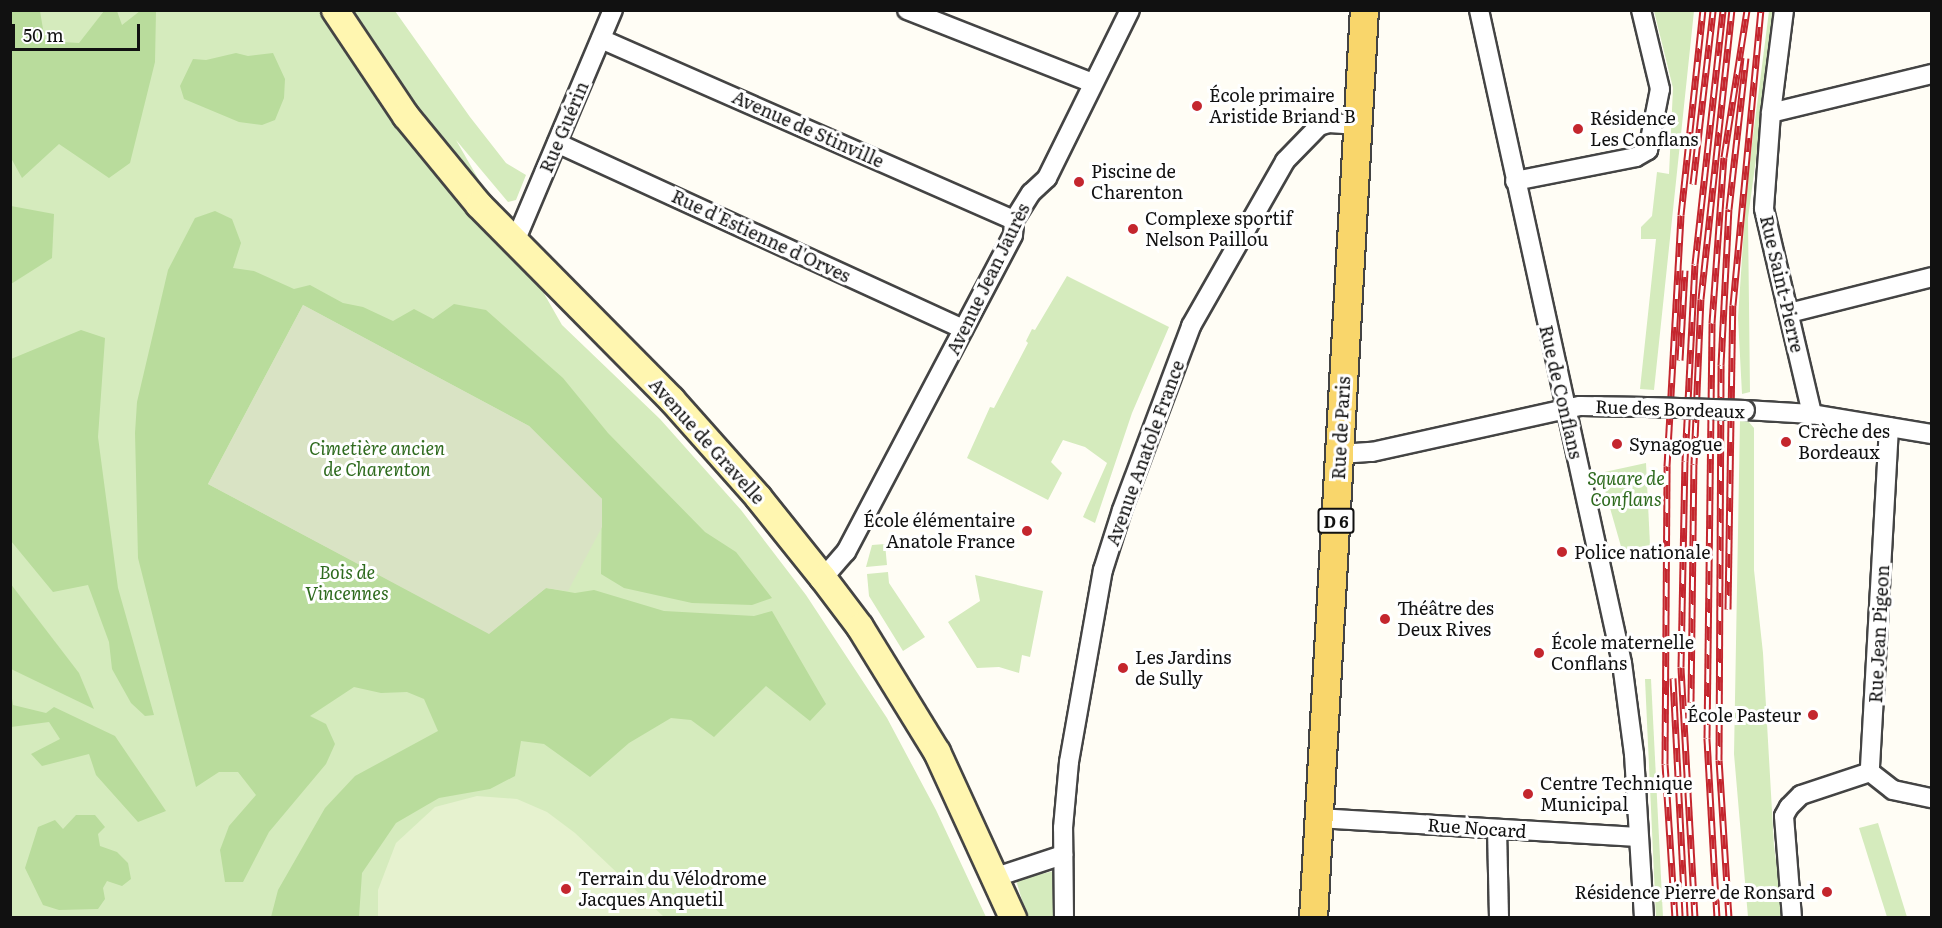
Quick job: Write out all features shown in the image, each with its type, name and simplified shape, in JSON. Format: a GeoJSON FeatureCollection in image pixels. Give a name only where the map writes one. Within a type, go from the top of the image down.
{"type":"FeatureCollection","features":[{"type":"Feature","properties":{"kind":"main road","name":"Rue de Paris"},"geometry":{"type":"LineString","coordinates":[[1313,918],[1364,10]]}},
{"type":"Feature","properties":{"kind":"street","name":"Avenue de Gravelle"},"geometry":{"type":"LineString","coordinates":[[335,10],[406,116],[514,244],[672,400],[758,497],[860,627],[937,752],[1013,918]]}},
{"type":"Feature","properties":{"kind":"street","name":"Rue Guérin"},"geometry":{"type":"LineString","coordinates":[[514,244],[614,10]]}},
{"type":"Feature","properties":{"kind":"street"},"geometry":{"type":"LineString","coordinates":[[907,10],[1092,83]]}},
{"type":"Feature","properties":{"kind":"street","name":"Avenue Jean Jaurès"},"geometry":{"type":"LineString","coordinates":[[823,578],[846,552],[1013,235],[1014,220],[1025,202],[1047,178],[1080,118],[1092,83],[1130,10]]}},
{"type":"Feature","properties":{"kind":"street","name":"Rue de Conflans"},"geometry":{"type":"LineString","coordinates":[[1479,10],[1622,663],[1634,754],[1637,837],[1644,918]]}},
{"type":"Feature","properties":{"kind":"street"},"geometry":{"type":"LineString","coordinates":[[1515,181],[1636,157],[1648,150],[1660,89],[1641,10]]}},
{"type":"Feature","properties":{"kind":"street","name":"Rue Saint-Pierre"},"geometry":{"type":"LineString","coordinates":[[1784,10],[1771,113],[1764,209],[1812,414]]}},
{"type":"Feature","properties":{"kind":"street","name":"Avenue de Stinville"},"geometry":{"type":"LineString","coordinates":[[601,39],[1014,220]]}},
{"type":"Feature","properties":{"kind":"street"},"geometry":{"type":"LineString","coordinates":[[1771,113],[1932,74]]}},
{"type":"Feature","properties":{"kind":"street","name":"Avenue Anatole France"},"geometry":{"type":"LineString","coordinates":[[1064,918],[1063,855],[1069,762],[1103,570],[1191,326],[1285,161],[1319,126],[1329,123],[1358,125]]}},
{"type":"Feature","properties":{"kind":"street","name":"Rue d'Estienne d'Orves"},"geometry":{"type":"LineString","coordinates":[[557,143],[964,329]]}},
{"type":"Feature","properties":{"kind":"street"},"geometry":{"type":"LineString","coordinates":[[1789,313],[1932,277]]}},
{"type":"Feature","properties":{"kind":"street","name":"Rue des Bordeaux"},"geometry":{"type":"LineString","coordinates":[[1340,454],[1372,452],[1566,410],[1603,405],[1812,414],[1932,434]]}},
{"type":"Feature","properties":{"kind":"street","name":"Rue Jean Pigeon"},"geometry":{"type":"LineString","coordinates":[[1870,772],[1889,427]]}},
{"type":"Feature","properties":{"kind":"street"},"geometry":{"type":"LineString","coordinates":[[1792,918],[1784,816],[1801,795],[1870,772],[1893,790],[1932,798]]}},
{"type":"Feature","properties":{"kind":"street","name":"Rue Nocard"},"geometry":{"type":"LineString","coordinates":[[1318,818],[1637,837]]}},
{"type":"Feature","properties":{"kind":"street"},"geometry":{"type":"LineString","coordinates":[[1497,829],[1499,918]]}},
{"type":"Feature","properties":{"kind":"street"},"geometry":{"type":"LineString","coordinates":[[996,877],[1063,855]]}},
{"type":"Feature","properties":{"kind":"green space","name":"Bois de Vincennes"},"geometry":{"type":"Polygon","coordinates":[[[10,11],[395,11],[470,117],[506,163],[526,175],[516,200],[508,202],[456,140],[562,325],[660,419],[741,510],[806,595],[887,718],[936,810],[986,917],[11,917],[10,11]]]}},
{"type":"Feature","properties":{"kind":"green space"},"geometry":{"type":"Polygon","coordinates":[[[10,11],[40,11],[45,41],[79,43],[104,11],[117,11],[122,25],[140,11],[156,11],[155,62],[130,163],[109,178],[59,144],[22,178],[11,158],[10,11]]]}},
{"type":"Feature","properties":{"kind":"green space"},"geometry":{"type":"Polygon","coordinates":[[[1654,11],[1694,11],[1654,390],[1640,389],[1656,239],[1641,239],[1641,227],[1652,216],[1657,172],[1669,174],[1673,88],[1654,11]]]}},
{"type":"Feature","properties":{"kind":"green space"},"geometry":{"type":"Polygon","coordinates":[[[1769,11],[1776,11],[1748,218],[1750,392],[1742,394],[1738,318],[1747,183],[1769,11]]]}},
{"type":"Feature","properties":{"kind":"green space"},"geometry":{"type":"Polygon","coordinates":[[[236,53],[248,56],[273,53],[285,79],[284,98],[275,120],[262,125],[239,122],[184,99],[180,86],[193,59],[206,60],[236,53]]]}},
{"type":"Feature","properties":{"kind":"green space"},"geometry":{"type":"Polygon","coordinates":[[[11,206],[54,214],[52,258],[11,284],[11,206]]]}},
{"type":"Feature","properties":{"kind":"green space"},"geometry":{"type":"Polygon","coordinates":[[[215,211],[232,219],[241,243],[233,268],[254,271],[294,289],[310,285],[343,303],[363,307],[393,321],[414,309],[433,319],[454,304],[486,310],[563,378],[608,433],[705,532],[736,552],[772,598],[752,605],[692,603],[624,588],[601,574],[602,499],[529,426],[303,305],[208,484],[489,633],[546,588],[575,593],[594,590],[664,611],[754,616],[772,611],[826,704],[810,721],[766,686],[714,737],[691,720],[671,718],[629,743],[590,777],[544,744],[521,741],[515,776],[490,789],[439,798],[396,823],[362,873],[359,917],[271,917],[278,890],[325,808],[355,776],[438,731],[424,699],[407,692],[381,693],[354,687],[310,716],[326,724],[335,744],[326,764],[269,832],[243,882],[225,882],[220,850],[229,826],[256,795],[238,772],[219,772],[196,787],[138,558],[135,433],[137,402],[168,270],[195,218],[215,211]]]}},
{"type":"Feature","properties":{"kind":"green space"},"geometry":{"type":"Polygon","coordinates":[[[1067,276],[1169,327],[1132,413],[1095,523],[1083,517],[1107,463],[1085,447],[1063,440],[1051,462],[1062,473],[1048,500],[967,458],[990,407],[994,408],[1028,343],[1026,341],[1032,329],[1035,330],[1067,276]]]}},
{"type":"Feature","properties":{"kind":"green space","name":"Cimetière ancien de Charenton"},"geometry":{"type":"Polygon","coordinates":[[[303,305],[529,426],[602,499],[602,527],[568,591],[546,588],[489,634],[208,484],[303,305]]]}},
{"type":"Feature","properties":{"kind":"green space"},"geometry":{"type":"Polygon","coordinates":[[[81,330],[105,338],[98,437],[118,588],[154,715],[145,716],[131,703],[112,669],[109,642],[88,585],[53,592],[11,541],[11,359],[81,330]]]}},
{"type":"Feature","properties":{"kind":"green space"},"geometry":{"type":"Polygon","coordinates":[[[1740,420],[1748,421],[1754,428],[1754,570],[1763,653],[1774,846],[1784,917],[1748,917],[1734,754],[1740,420]]]}},
{"type":"Feature","properties":{"kind":"green space","name":"Square de Conflans"},"geometry":{"type":"Polygon","coordinates":[[[1646,463],[1650,545],[1622,550],[1600,473],[1646,463]]]}},
{"type":"Feature","properties":{"kind":"green space"},"geometry":{"type":"Polygon","coordinates":[[[885,544],[887,565],[866,567],[872,545],[885,544]]]}},
{"type":"Feature","properties":{"kind":"green space"},"geometry":{"type":"Polygon","coordinates":[[[888,572],[889,583],[925,637],[903,651],[869,596],[867,574],[888,572]]]}},
{"type":"Feature","properties":{"kind":"green space"},"geometry":{"type":"Polygon","coordinates":[[[975,575],[1043,591],[1030,657],[1022,655],[1019,673],[999,667],[977,668],[948,622],[980,601],[975,575]]]}},
{"type":"Feature","properties":{"kind":"green space"},"geometry":{"type":"Polygon","coordinates":[[[10,583],[79,673],[94,709],[11,669],[10,583]]]}},
{"type":"Feature","properties":{"kind":"green space"},"geometry":{"type":"Polygon","coordinates":[[[1645,679],[1651,679],[1663,917],[1656,917],[1645,679]]]}},
{"type":"Feature","properties":{"kind":"green space"},"geometry":{"type":"Polygon","coordinates":[[[11,692],[13,705],[46,713],[54,707],[115,736],[166,811],[138,822],[96,775],[89,754],[42,766],[31,754],[60,739],[49,722],[11,727],[11,692]]]}},
{"type":"Feature","properties":{"kind":"green space"},"geometry":{"type":"Polygon","coordinates":[[[477,796],[517,799],[547,812],[575,833],[664,917],[378,917],[378,890],[396,843],[435,807],[477,796]]]}},
{"type":"Feature","properties":{"kind":"green space"},"geometry":{"type":"Polygon","coordinates":[[[76,815],[95,815],[105,827],[98,834],[100,846],[117,852],[128,863],[131,879],[122,886],[107,881],[103,888],[105,899],[98,909],[59,910],[43,905],[25,868],[38,827],[55,820],[63,829],[76,815]]]}},
{"type":"Feature","properties":{"kind":"green space"},"geometry":{"type":"Polygon","coordinates":[[[1878,823],[1907,917],[1887,917],[1859,828],[1878,823]]]}},
{"type":"Feature","properties":{"kind":"green space"},"geometry":{"type":"Polygon","coordinates":[[[1054,871],[1058,917],[1027,917],[1016,880],[1054,871]]]}},
{"type":"Feature","properties":{"kind":"railway"},"geometry":{"type":"LineString","coordinates":[[1675,918],[1665,764],[1667,466],[1681,215],[1703,10]]}},
{"type":"Feature","properties":{"kind":"railway"},"geometry":{"type":"LineString","coordinates":[[1693,184],[1713,10]]}},
{"type":"Feature","properties":{"kind":"railway"},"geometry":{"type":"LineString","coordinates":[[1695,918],[1681,667],[1685,461],[1695,264],[1723,10]]}},
{"type":"Feature","properties":{"kind":"railway"},"geometry":{"type":"LineString","coordinates":[[1691,702],[1694,464],[1701,299],[1732,10]]}},
{"type":"Feature","properties":{"kind":"railway"},"geometry":{"type":"LineString","coordinates":[[1717,918],[1707,738],[1712,323],[1724,157],[1747,10]]}},
{"type":"Feature","properties":{"kind":"railway"},"geometry":{"type":"LineString","coordinates":[[1728,609],[1733,305],[1761,10]]}},
{"type":"Feature","properties":{"kind":"railway"},"geometry":{"type":"LineString","coordinates":[[1729,918],[1719,760],[1721,365],[1729,209],[1746,58]]}},
{"type":"Feature","properties":{"kind":"railway"},"geometry":{"type":"LineString","coordinates":[[1680,360],[1685,270]]}},
{"type":"Feature","properties":{"kind":"railway"},"geometry":{"type":"LineString","coordinates":[[1673,678],[1685,918]]}},
{"type":"Feature","properties":{"kind":"place","name":"École primaire Aristide Briand B"},"geometry":{"type":"Point","coordinates":[1197,106]}},
{"type":"Feature","properties":{"kind":"place","name":"Résidence Les Conflans"},"geometry":{"type":"Point","coordinates":[1578,129]}},
{"type":"Feature","properties":{"kind":"place","name":"Piscine de Charenton"},"geometry":{"type":"Point","coordinates":[1079,182]}},
{"type":"Feature","properties":{"kind":"place","name":"Complexe sportif Nelson Paillou"},"geometry":{"type":"Point","coordinates":[1133,229]}},
{"type":"Feature","properties":{"kind":"place","name":"Crèche des Bordeaux"},"geometry":{"type":"Point","coordinates":[1786,442]}},
{"type":"Feature","properties":{"kind":"place","name":"Synagogue"},"geometry":{"type":"Point","coordinates":[1617,444]}},
{"type":"Feature","properties":{"kind":"place","name":"École élémentaire Anatole France"},"geometry":{"type":"Point","coordinates":[1027,531]}},
{"type":"Feature","properties":{"kind":"place","name":"Police nationale"},"geometry":{"type":"Point","coordinates":[1562,552]}},
{"type":"Feature","properties":{"kind":"place","name":"Théâtre des Deux Rives"},"geometry":{"type":"Point","coordinates":[1385,619]}},
{"type":"Feature","properties":{"kind":"place","name":"École maternelle Conflans"},"geometry":{"type":"Point","coordinates":[1539,653]}},
{"type":"Feature","properties":{"kind":"place","name":"Les Jardins de Sully"},"geometry":{"type":"Point","coordinates":[1123,668]}},
{"type":"Feature","properties":{"kind":"place","name":"École Pasteur"},"geometry":{"type":"Point","coordinates":[1813,715]}},
{"type":"Feature","properties":{"kind":"place","name":"Centre Technique Municipal"},"geometry":{"type":"Point","coordinates":[1528,794]}},
{"type":"Feature","properties":{"kind":"place","name":"Terrain du Vélodrome Jacques Anquetil"},"geometry":{"type":"Point","coordinates":[566,889]}},
{"type":"Feature","properties":{"kind":"place","name":"Résidence Pierre de Ronsard"},"geometry":{"type":"Point","coordinates":[1827,892]}}]}
